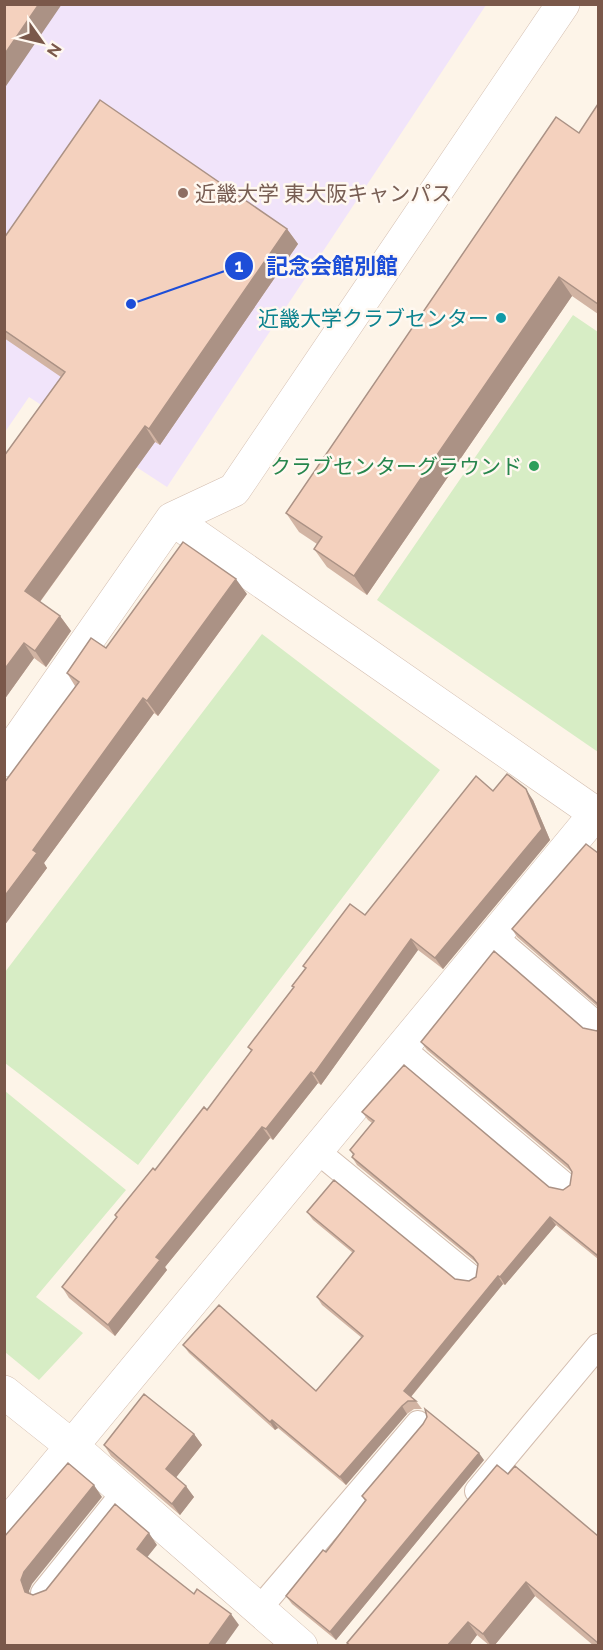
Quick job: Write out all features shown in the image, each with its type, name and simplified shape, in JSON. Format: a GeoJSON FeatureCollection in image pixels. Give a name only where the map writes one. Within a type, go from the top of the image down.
{"type":"FeatureCollection","features":[{"type":"Feature","properties":{"kind":"street"},"geometry":{"type":"LineString","coordinates":[[4,760],[172,519],[234,489],[563,4]]}},
{"type":"Feature","properties":{"kind":"street"},"geometry":{"type":"LineString","coordinates":[[4,1528],[597,814],[172,519]]}},
{"type":"Feature","properties":{"kind":"street"},"geometry":{"type":"LineString","coordinates":[[4,1392],[73,1447],[301,1646]]}},
{"type":"Feature","properties":{"kind":"lane"},"geometry":{"type":"LineString","coordinates":[[494,936],[598,1025]]}},
{"type":"Feature","properties":{"kind":"lane"},"geometry":{"type":"LineString","coordinates":[[402,1048],[564,1184]]}},
{"type":"Feature","properties":{"kind":"lane"},"geometry":{"type":"LineString","coordinates":[[317,1151],[470,1276]]}},
{"type":"Feature","properties":{"kind":"lane"},"geometry":{"type":"LineString","coordinates":[[462,1509],[598,1346]]}},
{"type":"Feature","properties":{"kind":"lane"},"geometry":{"type":"LineString","coordinates":[[259,1609],[418,1424]]}},
{"type":"Feature","properties":{"kind":"lane"},"geometry":{"type":"LineString","coordinates":[[43,1593],[124,1492]]}},
{"type":"Feature","properties":{"kind":"shaded area","name":"近畿大学 東大阪キャンパス"},"geometry":{"type":"Polygon","coordinates":[[[5,5],[486,5],[167,487],[29,397],[5,432],[5,5]]]}},
{"type":"Feature","properties":{"kind":"green space","name":"クラブセンターグラウンド"},"geometry":{"type":"Polygon","coordinates":[[[573,315],[598,332],[598,752],[377,600],[573,315]]]}},
{"type":"Feature","properties":{"kind":"green space"},"geometry":{"type":"Polygon","coordinates":[[[262,634],[440,770],[138,1165],[5,1063],[5,972],[262,634]]]}},
{"type":"Feature","properties":{"kind":"green space"},"geometry":{"type":"Polygon","coordinates":[[[5,1091],[126,1190],[36,1297],[83,1333],[39,1380],[5,1352],[5,1091]]]}},
{"type":"Feature","properties":{"kind":"building"},"geometry":{"type":"Polygon","coordinates":[[[4,4],[39,4],[4,55],[4,4]]]}},
{"type":"Feature","properties":{"kind":"building"},"geometry":{"type":"Polygon","coordinates":[[[100,100],[287,229],[149,429],[145,426],[25,591],[60,616],[35,651],[24,643],[4,670],[4,456],[65,372],[4,330],[4,238],[100,100]]]}},
{"type":"Feature","properties":{"kind":"building","name":"近畿大学クラブセンター"},"geometry":{"type":"Polygon","coordinates":[[[598,104],[598,304],[559,277],[354,576],[314,549],[322,537],[286,513],[556,117],[579,133],[598,104]]]}},
{"type":"Feature","properties":{"kind":"building"},"geometry":{"type":"Polygon","coordinates":[[[183,542],[236,579],[147,701],[143,698],[33,850],[37,853],[4,897],[4,783],[79,682],[67,673],[91,638],[106,648],[183,542]]]}},
{"type":"Feature","properties":{"kind":"building"},"geometry":{"type":"Polygon","coordinates":[[[507,774],[526,789],[542,829],[435,958],[411,939],[314,1074],[311,1072],[266,1129],[262,1127],[156,1257],[160,1260],[108,1325],[62,1287],[153,1168],[155,1170],[204,1107],[207,1110],[252,1050],[248,1047],[294,987],[292,986],[306,968],[303,966],[350,904],[365,915],[476,776],[493,791],[507,774]]]}},
{"type":"Feature","properties":{"kind":"building"},"geometry":{"type":"Polygon","coordinates":[[[586,844],[598,853],[598,1004],[512,929],[586,844]]]}},
{"type":"Feature","properties":{"kind":"building"},"geometry":{"type":"Polygon","coordinates":[[[494,951],[583,1028],[597,1031],[598,1029],[598,1253],[597,1255],[550,1217],[500,1277],[498,1276],[404,1391],[416,1401],[408,1401],[402,1406],[340,1477],[272,1420],[270,1422],[183,1345],[219,1305],[316,1391],[363,1336],[317,1297],[354,1251],[307,1212],[334,1180],[455,1279],[469,1281],[476,1277],[478,1264],[473,1257],[352,1157],[354,1154],[350,1150],[374,1121],[362,1112],[404,1065],[549,1187],[563,1190],[570,1185],[572,1172],[568,1165],[421,1042],[494,951]]]}},
{"type":"Feature","properties":{"kind":"building"},"geometry":{"type":"Polygon","coordinates":[[[144,1394],[194,1434],[166,1469],[186,1486],[172,1504],[104,1445],[144,1394]]]}},
{"type":"Feature","properties":{"kind":"building"},"geometry":{"type":"Polygon","coordinates":[[[425,1409],[479,1453],[330,1632],[286,1596],[323,1550],[326,1552],[366,1500],[362,1496],[423,1424],[427,1417],[425,1409]]]}},
{"type":"Feature","properties":{"kind":"building"},"geometry":{"type":"Polygon","coordinates":[[[68,1463],[94,1485],[24,1572],[21,1580],[25,1592],[33,1595],[46,1590],[115,1504],[149,1533],[137,1549],[194,1594],[197,1589],[231,1614],[208,1646],[4,1646],[4,1537],[68,1463]]]}},
{"type":"Feature","properties":{"kind":"building"},"geometry":{"type":"Polygon","coordinates":[[[497,1465],[508,1474],[515,1466],[598,1536],[598,1643],[526,1582],[483,1634],[468,1622],[447,1646],[351,1646],[347,1643],[497,1465]]]}},
{"type":"Feature","properties":{"kind":"place","name":"近畿大学 東大阪キャンパス"},"geometry":{"type":"Point","coordinates":[183,193]}},
{"type":"Feature","properties":{"kind":"place","name":"記念会館別館"},"geometry":{"type":"Point","coordinates":[131,304]}},
{"type":"Feature","properties":{"kind":"place","name":"近畿大学クラブセンター"},"geometry":{"type":"Point","coordinates":[501,318]}},
{"type":"Feature","properties":{"kind":"place","name":"クラブセンターグラウンド"},"geometry":{"type":"Point","coordinates":[534,466]}}]}
